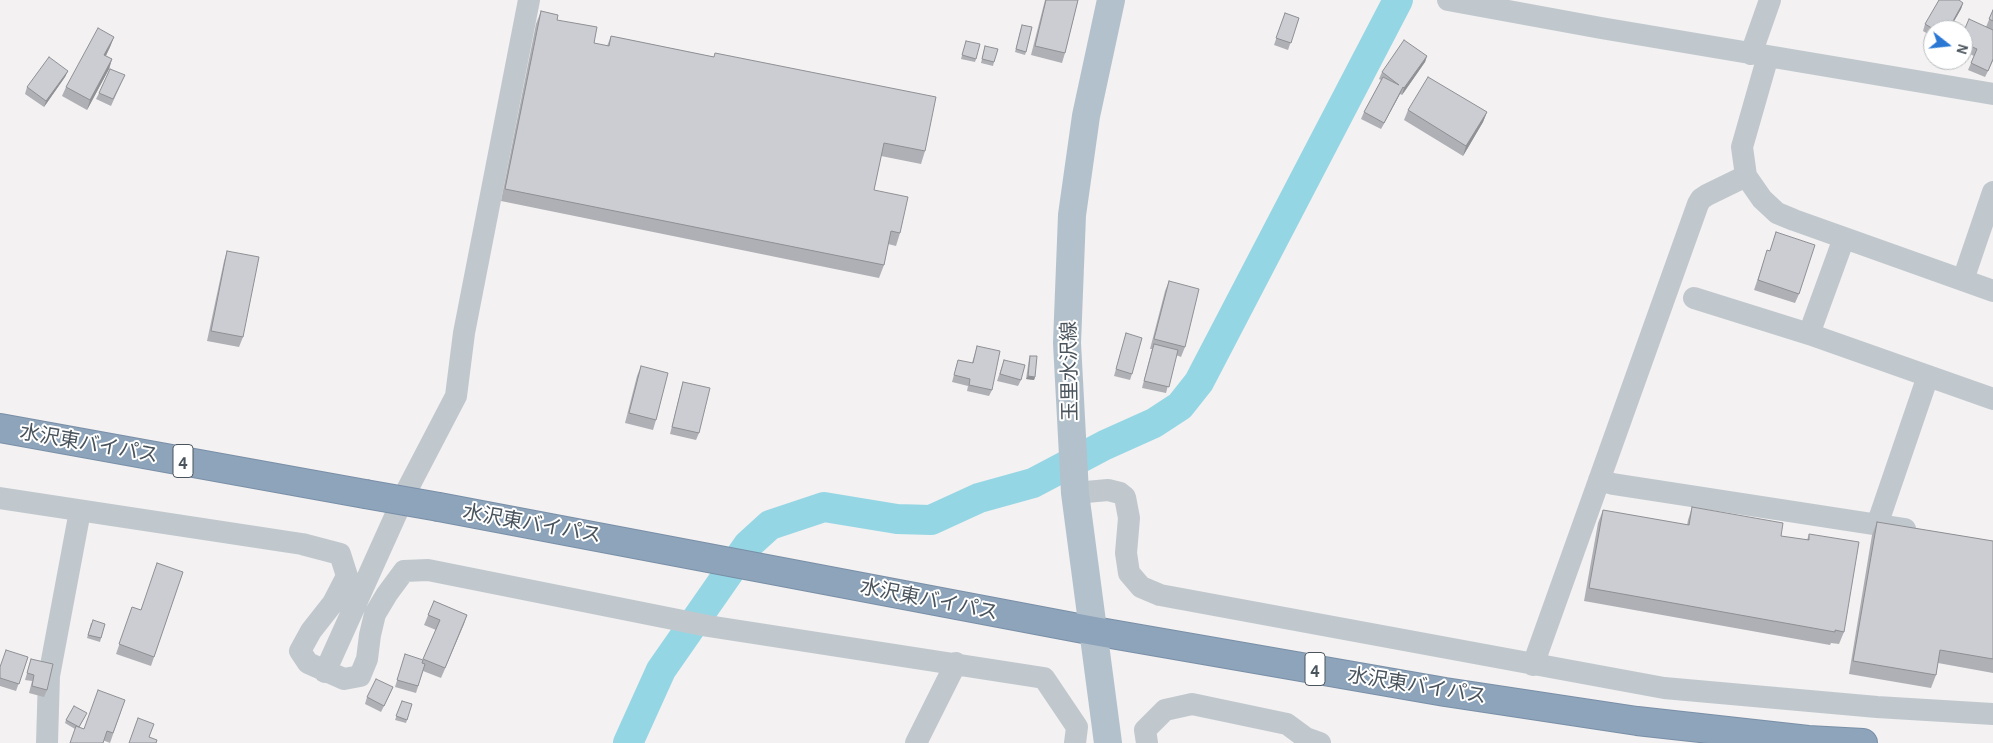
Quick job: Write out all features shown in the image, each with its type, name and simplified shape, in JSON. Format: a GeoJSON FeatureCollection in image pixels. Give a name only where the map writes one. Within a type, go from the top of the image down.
{"type":"FeatureCollection","features":[{"type":"Feature","properties":{"kind":"highway","name":"水沢東バイパス"},"geometry":{"type":"LineString","coordinates":[[0,428],[439,507],[1094,631],[1445,692],[1637,721],[1808,740],[1863,743]]}},
{"type":"Feature","properties":{"kind":"main road","name":"玉里水沢線"},"geometry":{"type":"LineString","coordinates":[[1108,743],[1075,493],[1067,343],[1072,215],[1086,116],[1111,0]]}},
{"type":"Feature","properties":{"kind":"street"},"geometry":{"type":"LineString","coordinates":[[325,672],[403,499],[456,396],[464,333],[528,0]]}},
{"type":"Feature","properties":{"kind":"street"},"geometry":{"type":"LineString","coordinates":[[1448,0],[1993,94]]}},
{"type":"Feature","properties":{"kind":"street"},"geometry":{"type":"LineString","coordinates":[[1770,0],[1742,147],[1746,176],[1762,199],[1777,213],[1794,220],[1993,291]]}},
{"type":"Feature","properties":{"kind":"street"},"geometry":{"type":"LineString","coordinates":[[1533,665],[1698,204],[1707,195],[1746,176]]}},
{"type":"Feature","properties":{"kind":"street"},"geometry":{"type":"LineString","coordinates":[[1963,280],[1993,192]]}},
{"type":"Feature","properties":{"kind":"street"},"geometry":{"type":"LineString","coordinates":[[1809,334],[1844,238]]}},
{"type":"Feature","properties":{"kind":"street"},"geometry":{"type":"LineString","coordinates":[[1694,298],[1809,334],[1993,399]]}},
{"type":"Feature","properties":{"kind":"street"},"geometry":{"type":"LineString","coordinates":[[1877,525],[1928,376]]}},
{"type":"Feature","properties":{"kind":"street"},"geometry":{"type":"LineString","coordinates":[[1599,480],[1613,484],[1927,532]]}},
{"type":"Feature","properties":{"kind":"street"},"geometry":{"type":"LineString","coordinates":[[1075,493],[1108,490],[1120,493],[1125,497],[1129,518],[1126,553],[1129,573],[1141,587],[1160,595],[1664,688],[1877,707],[1993,714]]}},
{"type":"Feature","properties":{"kind":"street"},"geometry":{"type":"LineString","coordinates":[[0,498],[302,544],[340,554],[346,576],[333,602],[311,631],[300,651],[308,663],[344,679],[360,676],[367,659],[375,614],[404,571],[428,570],[708,626],[1044,678],[1077,727],[1075,743]]}},
{"type":"Feature","properties":{"kind":"street"},"geometry":{"type":"LineString","coordinates":[[47,743],[49,676],[80,511]]}},
{"type":"Feature","properties":{"kind":"street"},"geometry":{"type":"LineString","coordinates":[[916,743],[956,663]]}},
{"type":"Feature","properties":{"kind":"street"},"geometry":{"type":"LineString","coordinates":[[1147,743],[1145,730],[1166,710],[1192,704],[1287,724],[1306,738],[1320,743]]}},
{"type":"Feature","properties":{"kind":"building"},"geometry":{"type":"Polygon","coordinates":[[[1046,0],[1078,0],[1065,53],[1035,46],[1046,0]]]}},
{"type":"Feature","properties":{"kind":"building"},"geometry":{"type":"Polygon","coordinates":[[[1939,0],[1959,0],[1963,3],[1954,20],[1927,20],[1939,0]]]}},
{"type":"Feature","properties":{"kind":"building"},"geometry":{"type":"Polygon","coordinates":[[[1993,10],[1993,21],[1989,19],[1993,10]]]}},
{"type":"Feature","properties":{"kind":"building"},"geometry":{"type":"Polygon","coordinates":[[[541,11],[558,15],[557,20],[597,27],[594,43],[609,46],[611,36],[714,57],[715,53],[936,97],[925,151],[884,143],[874,190],[908,197],[900,233],[891,231],[884,265],[505,189],[541,11]]]}},
{"type":"Feature","properties":{"kind":"building"},"geometry":{"type":"Polygon","coordinates":[[[1285,13],[1299,18],[1291,43],[1276,38],[1285,13]]]}},
{"type":"Feature","properties":{"kind":"building"},"geometry":{"type":"Polygon","coordinates":[[[1973,21],[1993,30],[1993,59],[1988,71],[1973,64],[1977,49],[1973,47],[1973,21]]]}},
{"type":"Feature","properties":{"kind":"building"},"geometry":{"type":"Polygon","coordinates":[[[1022,25],[1032,27],[1026,52],[1016,49],[1022,25]]]}},
{"type":"Feature","properties":{"kind":"building"},"geometry":{"type":"Polygon","coordinates":[[[98,28],[114,37],[104,55],[112,59],[90,100],[66,87],[98,28]]]}},
{"type":"Feature","properties":{"kind":"building"},"geometry":{"type":"Polygon","coordinates":[[[1404,40],[1427,56],[1403,87],[1384,123],[1364,112],[1383,77],[1399,85],[1382,72],[1404,40]]]}},
{"type":"Feature","properties":{"kind":"building"},"geometry":{"type":"Polygon","coordinates":[[[966,41],[980,44],[976,59],[962,55],[966,41]]]}},
{"type":"Feature","properties":{"kind":"building"},"geometry":{"type":"Polygon","coordinates":[[[985,46],[998,49],[994,62],[982,59],[985,46]]]}},
{"type":"Feature","properties":{"kind":"building"},"geometry":{"type":"Polygon","coordinates":[[[49,57],[68,71],[46,101],[27,87],[49,57]]]}},
{"type":"Feature","properties":{"kind":"building"},"geometry":{"type":"Polygon","coordinates":[[[110,69],[125,75],[113,99],[99,93],[110,69]]]}},
{"type":"Feature","properties":{"kind":"building"},"geometry":{"type":"Polygon","coordinates":[[[1428,77],[1487,112],[1466,146],[1408,110],[1428,77]]]}},
{"type":"Feature","properties":{"kind":"building"},"geometry":{"type":"Polygon","coordinates":[[[1776,232],[1815,245],[1799,294],[1758,280],[1767,250],[1770,251],[1776,232]]]}},
{"type":"Feature","properties":{"kind":"building"},"geometry":{"type":"Polygon","coordinates":[[[227,251],[259,257],[243,337],[211,331],[227,251]]]}},
{"type":"Feature","properties":{"kind":"building"},"geometry":{"type":"Polygon","coordinates":[[[1169,281],[1199,289],[1185,347],[1154,339],[1169,281]]]}},
{"type":"Feature","properties":{"kind":"building"},"geometry":{"type":"Polygon","coordinates":[[[1126,333],[1142,338],[1132,374],[1116,369],[1126,333]]]}},
{"type":"Feature","properties":{"kind":"building"},"geometry":{"type":"Polygon","coordinates":[[[1154,344],[1178,350],[1169,387],[1144,381],[1154,344]]]}},
{"type":"Feature","properties":{"kind":"building"},"geometry":{"type":"Polygon","coordinates":[[[977,346],[1000,351],[992,390],[969,385],[970,379],[954,375],[958,360],[973,363],[977,346]]]}},
{"type":"Feature","properties":{"kind":"building"},"geometry":{"type":"Polygon","coordinates":[[[1030,356],[1037,356],[1035,377],[1028,376],[1030,356]]]}},
{"type":"Feature","properties":{"kind":"building"},"geometry":{"type":"Polygon","coordinates":[[[1004,360],[1025,365],[1021,380],[1000,374],[1004,360]]]}},
{"type":"Feature","properties":{"kind":"building"},"geometry":{"type":"Polygon","coordinates":[[[641,366],[668,373],[656,420],[629,413],[641,366]]]}},
{"type":"Feature","properties":{"kind":"building"},"geometry":{"type":"Polygon","coordinates":[[[683,382],[710,388],[699,433],[672,427],[683,382]]]}},
{"type":"Feature","properties":{"kind":"building"},"geometry":{"type":"Polygon","coordinates":[[[1692,507],[1783,523],[1781,536],[1809,540],[1809,534],[1859,542],[1844,632],[1835,630],[1835,632],[1589,588],[1603,510],[1689,525],[1692,507]]]}},
{"type":"Feature","properties":{"kind":"building"},"geometry":{"type":"Polygon","coordinates":[[[1877,522],[1993,541],[1993,659],[1940,650],[1936,675],[1853,661],[1877,522]]]}},
{"type":"Feature","properties":{"kind":"building"},"geometry":{"type":"Polygon","coordinates":[[[157,563],[183,572],[154,657],[119,644],[132,607],[141,610],[157,563]]]}},
{"type":"Feature","properties":{"kind":"building"},"geometry":{"type":"Polygon","coordinates":[[[434,601],[467,615],[445,668],[423,659],[440,620],[428,615],[434,601]]]}},
{"type":"Feature","properties":{"kind":"building"},"geometry":{"type":"Polygon","coordinates":[[[93,620],[105,624],[101,638],[88,635],[93,620]]]}},
{"type":"Feature","properties":{"kind":"building"},"geometry":{"type":"Polygon","coordinates":[[[6,650],[28,657],[19,684],[0,678],[0,667],[6,650]]]}},
{"type":"Feature","properties":{"kind":"building"},"geometry":{"type":"Polygon","coordinates":[[[405,654],[423,660],[422,663],[425,664],[418,686],[397,680],[405,654]]]}},
{"type":"Feature","properties":{"kind":"building"},"geometry":{"type":"Polygon","coordinates":[[[31,659],[53,664],[47,690],[32,686],[34,675],[27,673],[31,659]]]}},
{"type":"Feature","properties":{"kind":"building"},"geometry":{"type":"Polygon","coordinates":[[[376,679],[393,687],[384,706],[367,697],[376,679]]]}},
{"type":"Feature","properties":{"kind":"building"},"geometry":{"type":"Polygon","coordinates":[[[98,690],[125,700],[113,733],[107,731],[103,743],[70,743],[76,726],[84,729],[98,690]]]}},
{"type":"Feature","properties":{"kind":"building"},"geometry":{"type":"Polygon","coordinates":[[[402,701],[412,704],[407,720],[396,716],[402,701]]]}},
{"type":"Feature","properties":{"kind":"building"},"geometry":{"type":"Polygon","coordinates":[[[74,706],[87,713],[79,727],[66,720],[74,706]]]}},
{"type":"Feature","properties":{"kind":"building"},"geometry":{"type":"Polygon","coordinates":[[[138,718],[154,724],[149,737],[157,740],[156,743],[129,743],[138,718]]]}},
{"type":"Feature","properties":{"kind":"waterway"},"geometry":{"type":"LineString","coordinates":[[628,743],[661,670],[748,545],[770,525],[824,507],[897,519],[931,520],[979,498],[1033,483],[1105,445],[1154,423],[1180,406],[1199,382],[1398,0]]}}]}
